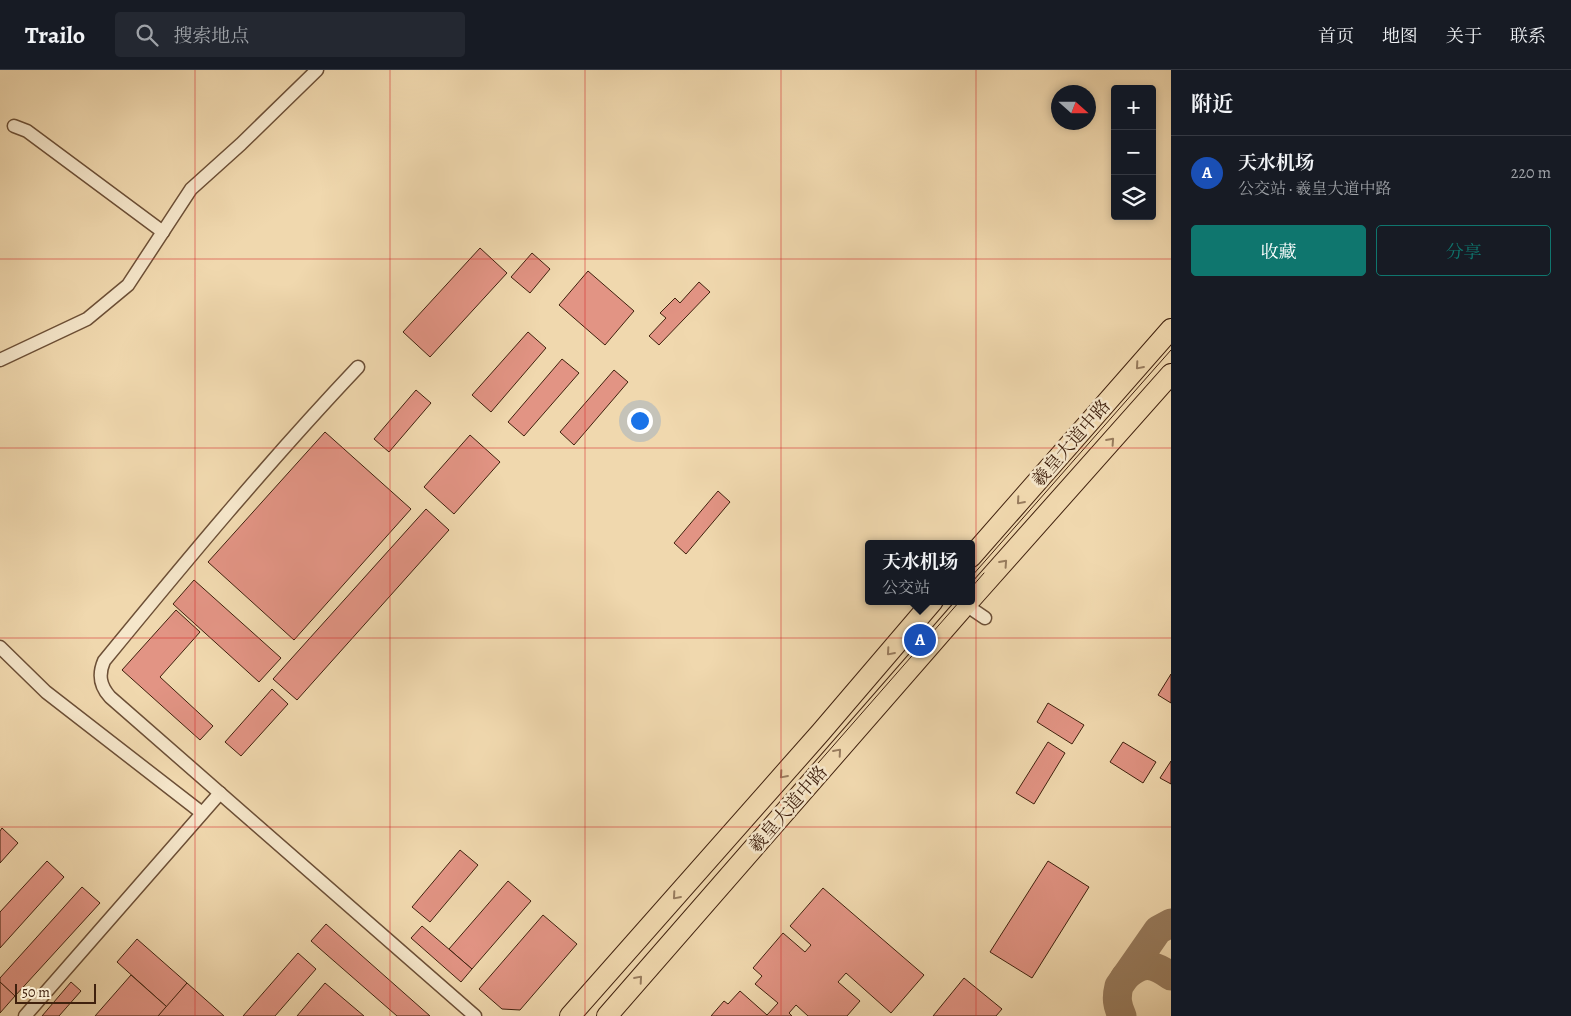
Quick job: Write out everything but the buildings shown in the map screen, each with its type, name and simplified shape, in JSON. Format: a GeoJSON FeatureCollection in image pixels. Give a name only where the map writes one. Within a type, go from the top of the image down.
{"type":"FeatureCollection","features":[{"type":"Feature","properties":{"kind":"main road","name":"羲皇大道中路"},"geometry":{"type":"LineString","coordinates":[[975,552],[1171,329]]}},
{"type":"Feature","properties":{"kind":"main road","name":"羲皇大道中路"},"geometry":{"type":"LineString","coordinates":[[975,593],[1171,374]]}},
{"type":"Feature","properties":{"kind":"main road","name":"羲皇大道中路"},"geometry":{"type":"LineString","coordinates":[[570,1016],[821,732],[930,605]]}},
{"type":"Feature","properties":{"kind":"main road","name":"羲皇大道中路"},"geometry":{"type":"LineString","coordinates":[[607,1016],[964,605]]}},
{"type":"Feature","properties":{"kind":"street"},"geometry":{"type":"LineString","coordinates":[[0,360],[87,319],[128,286],[190,189],[248,137],[317,70]]}},
{"type":"Feature","properties":{"kind":"street"},"geometry":{"type":"LineString","coordinates":[[14,126],[27,131],[163,232]]}},
{"type":"Feature","properties":{"kind":"street"},"geometry":{"type":"LineString","coordinates":[[358,368],[314,414],[104,660],[100,668],[101,684],[110,697],[475,1016]]}},
{"type":"Feature","properties":{"kind":"street"},"geometry":{"type":"LineString","coordinates":[[970,605],[985,618]]}},
{"type":"Feature","properties":{"kind":"street"},"geometry":{"type":"LineString","coordinates":[[0,647],[46,692],[202,813]]}},
{"type":"Feature","properties":{"kind":"street"},"geometry":{"type":"LineString","coordinates":[[25,1016],[220,793]]}},
{"type":"Feature","properties":{"kind":"taxiway"},"geometry":{"type":"LineString","coordinates":[[1122,1016],[1117,1001],[1119,986],[1158,930],[1171,923]]}},
{"type":"Feature","properties":{"kind":"taxiway"},"geometry":{"type":"LineString","coordinates":[[1125,977],[1142,966],[1153,966],[1171,976]]}},
{"type":"Feature","properties":{"kind":"tram line"},"geometry":{"type":"LineString","coordinates":[[975,572],[1171,350]]}},
{"type":"Feature","properties":{"kind":"tram line"},"geometry":{"type":"LineString","coordinates":[[975,583],[984,573]]}},
{"type":"Feature","properties":{"kind":"tram line"},"geometry":{"type":"LineString","coordinates":[[812,770],[956,605]]}},
{"type":"Feature","properties":{"kind":"place","name":"天水机场"},"geometry":{"type":"Point","coordinates":[920,640]}}]}
